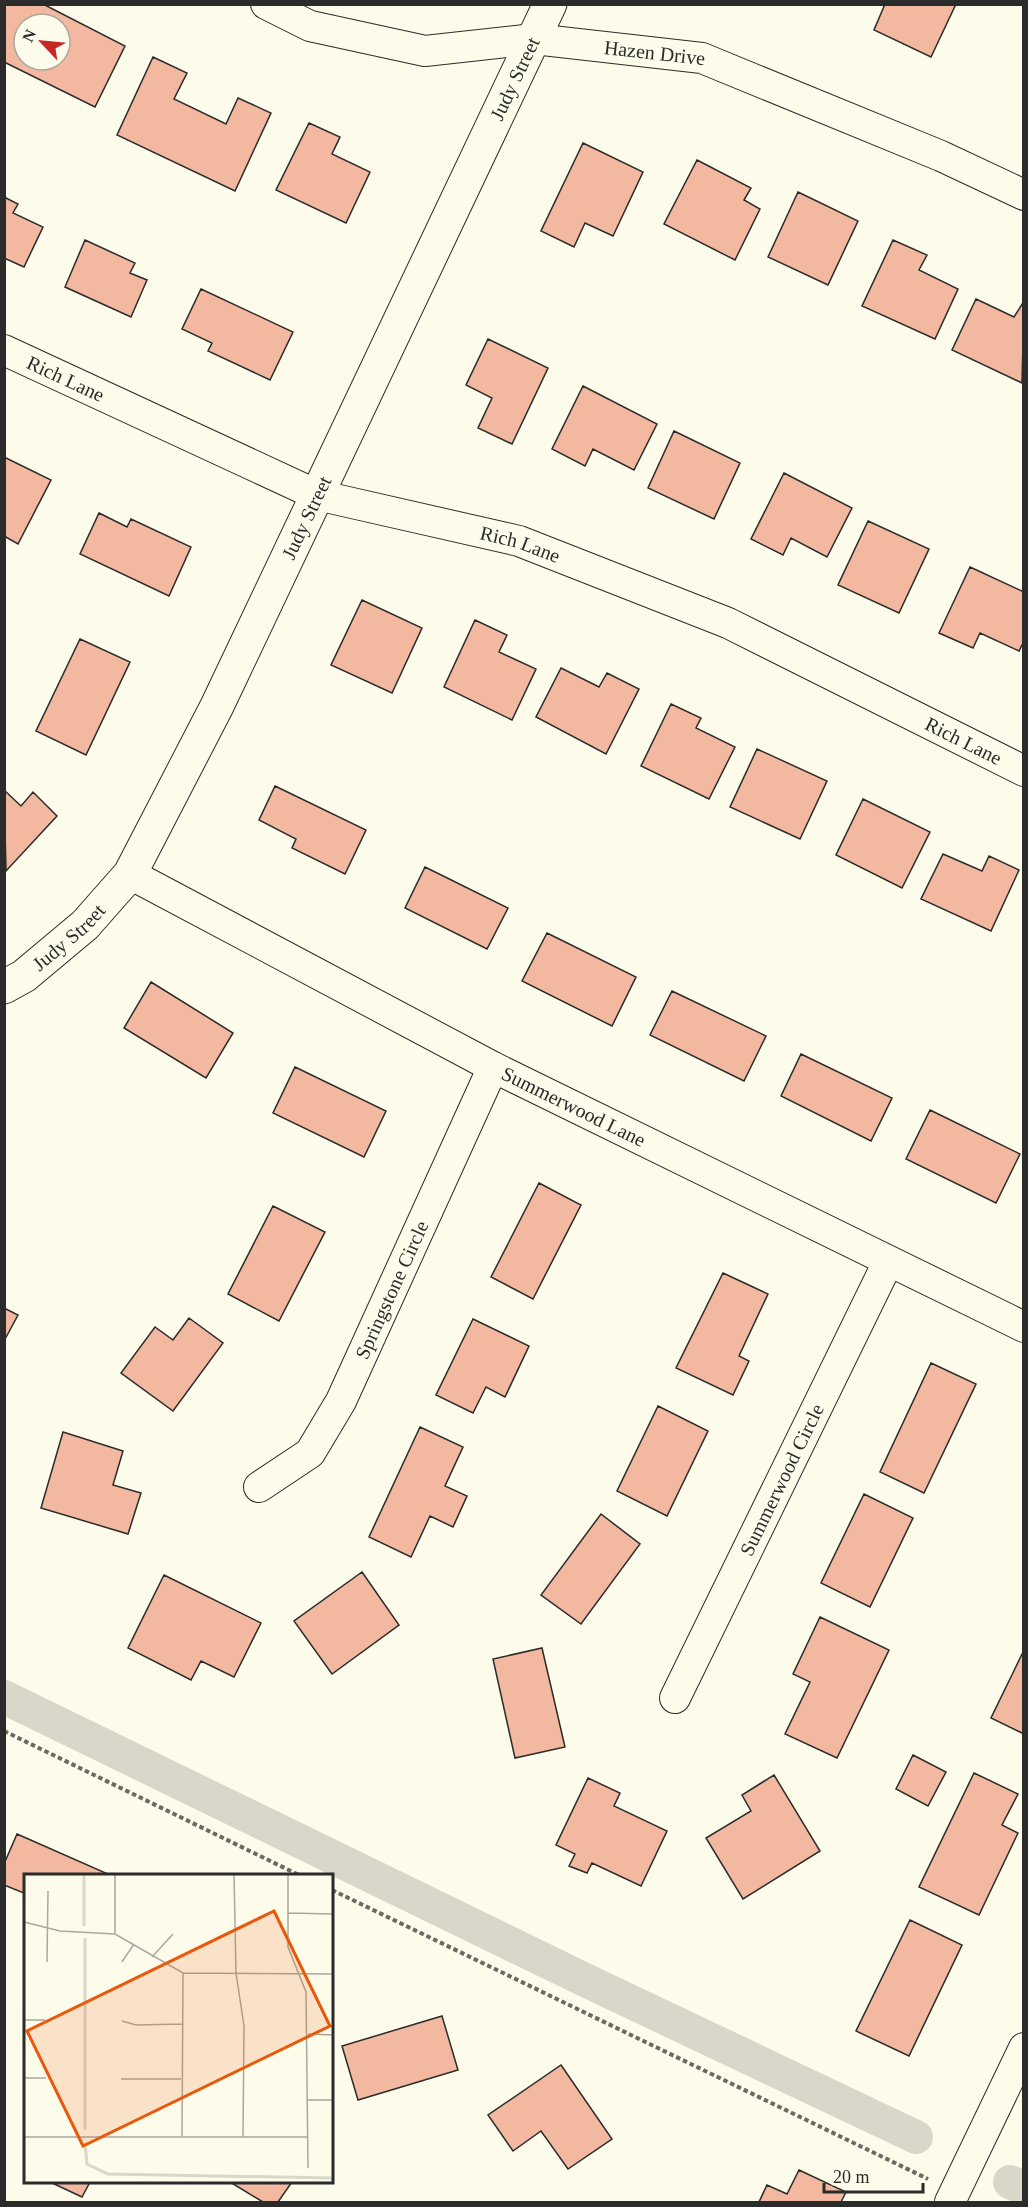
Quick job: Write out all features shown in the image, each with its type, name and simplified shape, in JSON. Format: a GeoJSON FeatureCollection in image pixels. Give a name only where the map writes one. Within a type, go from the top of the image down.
{"type":"FeatureCollection","features":[{"type":"Feature","properties":{"kind":"street","name":"Hazen Drive"},"geometry":{"type":"LineString","coordinates":[[266,4],[310,26],[425,51],[534,39],[702,58],[941,156],[1020,185]]}},
{"type":"Feature","properties":{"kind":"street","name":"Judy Street"},"geometry":{"type":"LineString","coordinates":[[4,987],[24,976],[85,925],[130,874],[217,706],[550,4]]}},
{"type":"Feature","properties":{"kind":"street","name":"Rich Lane"},"geometry":{"type":"LineString","coordinates":[[4,350],[317,495],[519,541],[728,623],[1023,771]]}},
{"type":"Feature","properties":{"kind":"street","name":"Summerwood Lane"},"geometry":{"type":"LineString","coordinates":[[130,874],[493,1067],[1023,1327]]}},
{"type":"Feature","properties":{"kind":"street","name":"Springstone Circle"},"geometry":{"type":"LineString","coordinates":[[259,1487],[310,1453],[341,1401],[493,1067]]}},
{"type":"Feature","properties":{"kind":"street","name":"Summerwood Circle"},"geometry":{"type":"LineString","coordinates":[[675,1698],[888,1262]]}},
{"type":"Feature","properties":{"kind":"street"},"geometry":{"type":"LineString","coordinates":[[953,2197],[1023,2048]]}},
{"type":"Feature","properties":{"kind":"path"},"geometry":{"type":"LineString","coordinates":[[4,1731],[299,1874]]}},
{"type":"Feature","properties":{"kind":"path"},"geometry":{"type":"LineString","coordinates":[[333,1890],[953,2197]]}},
{"type":"Feature","properties":{"kind":"building"},"geometry":{"type":"Polygon","coordinates":[[[4,4],[43,4],[59,12],[12,12],[12,66],[4,62],[4,4]]]}},
{"type":"Feature","properties":{"kind":"building"},"geometry":{"type":"Polygon","coordinates":[[[885,4],[956,4],[931,57],[874,30],[885,4]]]}},
{"type":"Feature","properties":{"kind":"building"},"geometry":{"type":"Polygon","coordinates":[[[72,19],[125,46],[95,107],[24,72],[72,72],[72,19]]]}},
{"type":"Feature","properties":{"kind":"building"},"geometry":{"type":"Polygon","coordinates":[[[153,57],[187,73],[174,99],[226,124],[238,98],[271,113],[235,191],[117,135],[153,57]]]}},
{"type":"Feature","properties":{"kind":"building"},"geometry":{"type":"Polygon","coordinates":[[[309,123],[340,137],[332,154],[370,172],[346,223],[276,190],[309,123]]]}},
{"type":"Feature","properties":{"kind":"building"},"geometry":{"type":"Polygon","coordinates":[[[583,143],[643,172],[613,236],[585,223],[574,247],[541,231],[583,143]]]}},
{"type":"Feature","properties":{"kind":"building"},"geometry":{"type":"Polygon","coordinates":[[[697,160],[751,188],[744,200],[760,209],[735,260],[664,224],[697,160]]]}},
{"type":"Feature","properties":{"kind":"building"},"geometry":{"type":"Polygon","coordinates":[[[798,192],[858,221],[828,285],[768,257],[798,192]]]}},
{"type":"Feature","properties":{"kind":"building"},"geometry":{"type":"Polygon","coordinates":[[[4,197],[18,204],[13,213],[43,227],[24,267],[4,258],[4,197]]]}},
{"type":"Feature","properties":{"kind":"building"},"geometry":{"type":"Polygon","coordinates":[[[85,240],[135,263],[130,273],[147,280],[131,317],[65,287],[85,240]]]}},
{"type":"Feature","properties":{"kind":"building"},"geometry":{"type":"Polygon","coordinates":[[[893,240],[927,255],[919,270],[958,289],[935,339],[862,306],[893,240]]]}},
{"type":"Feature","properties":{"kind":"building"},"geometry":{"type":"Polygon","coordinates":[[[201,289],[293,332],[270,380],[208,351],[212,343],[182,329],[201,289]]]}},
{"type":"Feature","properties":{"kind":"building"},"geometry":{"type":"Polygon","coordinates":[[[976,299],[1014,317],[1024,301],[1022,383],[952,350],[976,299]]]}},
{"type":"Feature","properties":{"kind":"building"},"geometry":{"type":"Polygon","coordinates":[[[488,339],[548,368],[512,444],[478,428],[492,398],[466,385],[488,339]]]}},
{"type":"Feature","properties":{"kind":"building"},"geometry":{"type":"Polygon","coordinates":[[[583,386],[657,424],[634,470],[593,449],[585,466],[552,449],[583,386]]]}},
{"type":"Feature","properties":{"kind":"building"},"geometry":{"type":"Polygon","coordinates":[[[674,431],[740,463],[714,519],[648,488],[674,431]]]}},
{"type":"Feature","properties":{"kind":"building"},"geometry":{"type":"Polygon","coordinates":[[[4,457],[51,480],[18,544],[4,536],[4,457]]]}},
{"type":"Feature","properties":{"kind":"building"},"geometry":{"type":"Polygon","coordinates":[[[784,473],[852,508],[827,557],[791,538],[783,555],[751,539],[784,473]]]}},
{"type":"Feature","properties":{"kind":"building"},"geometry":{"type":"Polygon","coordinates":[[[99,513],[127,527],[131,519],[191,547],[169,596],[80,554],[99,513]]]}},
{"type":"Feature","properties":{"kind":"building"},"geometry":{"type":"Polygon","coordinates":[[[868,521],[929,549],[899,613],[838,585],[868,521]]]}},
{"type":"Feature","properties":{"kind":"building"},"geometry":{"type":"Polygon","coordinates":[[[970,567],[1024,592],[1024,641],[1019,651],[980,633],[973,648],[939,633],[970,567]]]}},
{"type":"Feature","properties":{"kind":"building"},"geometry":{"type":"Polygon","coordinates":[[[362,600],[422,628],[392,693],[331,665],[362,600]]]}},
{"type":"Feature","properties":{"kind":"building"},"geometry":{"type":"Polygon","coordinates":[[[475,620],[507,635],[499,652],[536,669],[512,720],[444,687],[475,620]]]}},
{"type":"Feature","properties":{"kind":"building"},"geometry":{"type":"Polygon","coordinates":[[[80,639],[130,662],[86,755],[36,731],[80,639]]]}},
{"type":"Feature","properties":{"kind":"building"},"geometry":{"type":"Polygon","coordinates":[[[561,668],[599,687],[607,673],[639,689],[606,754],[536,717],[561,668]]]}},
{"type":"Feature","properties":{"kind":"building"},"geometry":{"type":"Polygon","coordinates":[[[671,704],[701,718],[696,728],[735,747],[709,799],[641,766],[671,704]]]}},
{"type":"Feature","properties":{"kind":"building"},"geometry":{"type":"Polygon","coordinates":[[[757,749],[827,781],[800,839],[730,807],[757,749]]]}},
{"type":"Feature","properties":{"kind":"building"},"geometry":{"type":"Polygon","coordinates":[[[275,786],[366,830],[345,874],[292,848],[296,839],[259,820],[275,786]]]}},
{"type":"Feature","properties":{"kind":"building"},"geometry":{"type":"Polygon","coordinates":[[[4,790],[21,806],[33,792],[57,816],[6,871],[4,790]]]}},
{"type":"Feature","properties":{"kind":"building"},"geometry":{"type":"Polygon","coordinates":[[[863,799],[930,832],[902,888],[836,855],[863,799]]]}},
{"type":"Feature","properties":{"kind":"building"},"geometry":{"type":"Polygon","coordinates":[[[943,854],[982,871],[989,856],[1019,870],[991,931],[921,899],[943,854]]]}},
{"type":"Feature","properties":{"kind":"building"},"geometry":{"type":"Polygon","coordinates":[[[425,867],[508,908],[487,949],[405,908],[425,867]]]}},
{"type":"Feature","properties":{"kind":"building"},"geometry":{"type":"Polygon","coordinates":[[[547,933],[636,977],[612,1026],[522,981],[547,933]]]}},
{"type":"Feature","properties":{"kind":"building"},"geometry":{"type":"Polygon","coordinates":[[[151,982],[233,1033],[206,1078],[124,1028],[151,982]]]}},
{"type":"Feature","properties":{"kind":"building"},"geometry":{"type":"Polygon","coordinates":[[[672,991],[766,1036],[744,1081],[650,1035],[672,991]]]}},
{"type":"Feature","properties":{"kind":"building"},"geometry":{"type":"Polygon","coordinates":[[[801,1054],[892,1098],[871,1141],[781,1096],[801,1054]]]}},
{"type":"Feature","properties":{"kind":"building"},"geometry":{"type":"Polygon","coordinates":[[[295,1067],[386,1111],[364,1157],[273,1113],[295,1067]]]}},
{"type":"Feature","properties":{"kind":"building"},"geometry":{"type":"Polygon","coordinates":[[[930,1110],[1020,1154],[996,1203],[906,1159],[930,1110]]]}},
{"type":"Feature","properties":{"kind":"building"},"geometry":{"type":"Polygon","coordinates":[[[539,1183],[581,1205],[533,1299],[491,1277],[539,1183]]]}},
{"type":"Feature","properties":{"kind":"building"},"geometry":{"type":"Polygon","coordinates":[[[273,1206],[325,1232],[279,1321],[228,1294],[273,1206]]]}},
{"type":"Feature","properties":{"kind":"building"},"geometry":{"type":"Polygon","coordinates":[[[723,1273],[768,1294],[739,1356],[749,1361],[733,1395],[676,1368],[723,1273]]]}},
{"type":"Feature","properties":{"kind":"building"},"geometry":{"type":"Polygon","coordinates":[[[4,1308],[18,1315],[4,1341],[4,1308]]]}},
{"type":"Feature","properties":{"kind":"building"},"geometry":{"type":"Polygon","coordinates":[[[189,1318],[223,1343],[173,1411],[121,1373],[155,1327],[173,1340],[189,1318]]]}},
{"type":"Feature","properties":{"kind":"building"},"geometry":{"type":"Polygon","coordinates":[[[473,1319],[529,1346],[505,1397],[486,1387],[473,1413],[436,1395],[473,1319]]]}},
{"type":"Feature","properties":{"kind":"building"},"geometry":{"type":"Polygon","coordinates":[[[931,1363],[976,1384],[924,1493],[880,1472],[931,1363]]]}},
{"type":"Feature","properties":{"kind":"building"},"geometry":{"type":"Polygon","coordinates":[[[658,1406],[708,1431],[667,1516],[617,1491],[658,1406]]]}},
{"type":"Feature","properties":{"kind":"building"},"geometry":{"type":"Polygon","coordinates":[[[420,1427],[463,1447],[445,1486],[467,1496],[453,1527],[430,1516],[411,1557],[369,1537],[420,1427]]]}},
{"type":"Feature","properties":{"kind":"building"},"geometry":{"type":"Polygon","coordinates":[[[63,1432],[123,1451],[113,1485],[141,1493],[128,1534],[41,1508],[63,1432]]]}},
{"type":"Feature","properties":{"kind":"building"},"geometry":{"type":"Polygon","coordinates":[[[864,1494],[913,1518],[870,1607],[821,1583],[864,1494]]]}},
{"type":"Feature","properties":{"kind":"building"},"geometry":{"type":"Polygon","coordinates":[[[601,1514],[640,1544],[581,1624],[541,1595],[601,1514]]]}},
{"type":"Feature","properties":{"kind":"building"},"geometry":{"type":"Polygon","coordinates":[[[362,1572],[399,1625],[332,1674],[294,1621],[362,1572]]]}},
{"type":"Feature","properties":{"kind":"building"},"geometry":{"type":"Polygon","coordinates":[[[164,1575],[261,1623],[234,1677],[201,1661],[191,1680],[128,1648],[164,1575]]]}},
{"type":"Feature","properties":{"kind":"building"},"geometry":{"type":"Polygon","coordinates":[[[820,1617],[889,1650],[837,1758],[785,1734],[810,1682],[793,1674],[820,1617]]]}},
{"type":"Feature","properties":{"kind":"building"},"geometry":{"type":"Polygon","coordinates":[[[542,1648],[565,1747],[515,1758],[493,1659],[542,1648]]]}},
{"type":"Feature","properties":{"kind":"building"},"geometry":{"type":"Polygon","coordinates":[[[1024,1650],[1024,1734],[991,1718],[1024,1650]]]}},
{"type":"Feature","properties":{"kind":"building"},"geometry":{"type":"Polygon","coordinates":[[[913,1755],[946,1772],[928,1806],[896,1789],[913,1755]]]}},
{"type":"Feature","properties":{"kind":"building"},"geometry":{"type":"Polygon","coordinates":[[[974,1773],[1018,1794],[1002,1825],[1018,1833],[979,1915],[919,1887],[974,1773]]]}},
{"type":"Feature","properties":{"kind":"building"},"geometry":{"type":"Polygon","coordinates":[[[774,1775],[820,1851],[743,1899],[706,1838],[751,1811],[742,1795],[774,1775]]]}},
{"type":"Feature","properties":{"kind":"building"},"geometry":{"type":"Polygon","coordinates":[[[588,1778],[620,1793],[614,1806],[667,1831],[641,1886],[592,1863],[587,1873],[569,1866],[575,1854],[556,1845],[588,1778]]]}},
{"type":"Feature","properties":{"kind":"building"},"geometry":{"type":"Polygon","coordinates":[[[17,1834],[108,1874],[24,1874],[24,1893],[4,1885],[4,1864],[17,1834]]]}},
{"type":"Feature","properties":{"kind":"building"},"geometry":{"type":"Polygon","coordinates":[[[910,1920],[962,1945],[909,2056],[856,2031],[910,1920]]]}},
{"type":"Feature","properties":{"kind":"building"},"geometry":{"type":"Polygon","coordinates":[[[442,2016],[458,2070],[358,2100],[342,2046],[442,2016]]]}},
{"type":"Feature","properties":{"kind":"building"},"geometry":{"type":"Polygon","coordinates":[[[561,2065],[612,2139],[568,2169],[541,2131],[513,2151],[488,2115],[561,2065]]]}},
{"type":"Feature","properties":{"kind":"building"},"geometry":{"type":"Polygon","coordinates":[[[799,2170],[846,2192],[841,2202],[759,2202],[767,2185],[787,2194],[799,2170]]]}},
{"type":"Feature","properties":{"kind":"building"},"geometry":{"type":"Polygon","coordinates":[[[52,2183],[89,2183],[82,2197],[52,2183]]]}},
{"type":"Feature","properties":{"kind":"building"},"geometry":{"type":"Polygon","coordinates":[[[232,2183],[291,2183],[278,2202],[263,2202],[232,2183]]]}},
{"type":"Feature","properties":{"kind":"waterway"},"geometry":{"type":"LineString","coordinates":[[4,1697],[585,1980],[916,2137]]}},
{"type":"Feature","properties":{"kind":"waterway"},"geometry":{"type":"LineString","coordinates":[[1010,2182],[1024,2188]]}}]}
